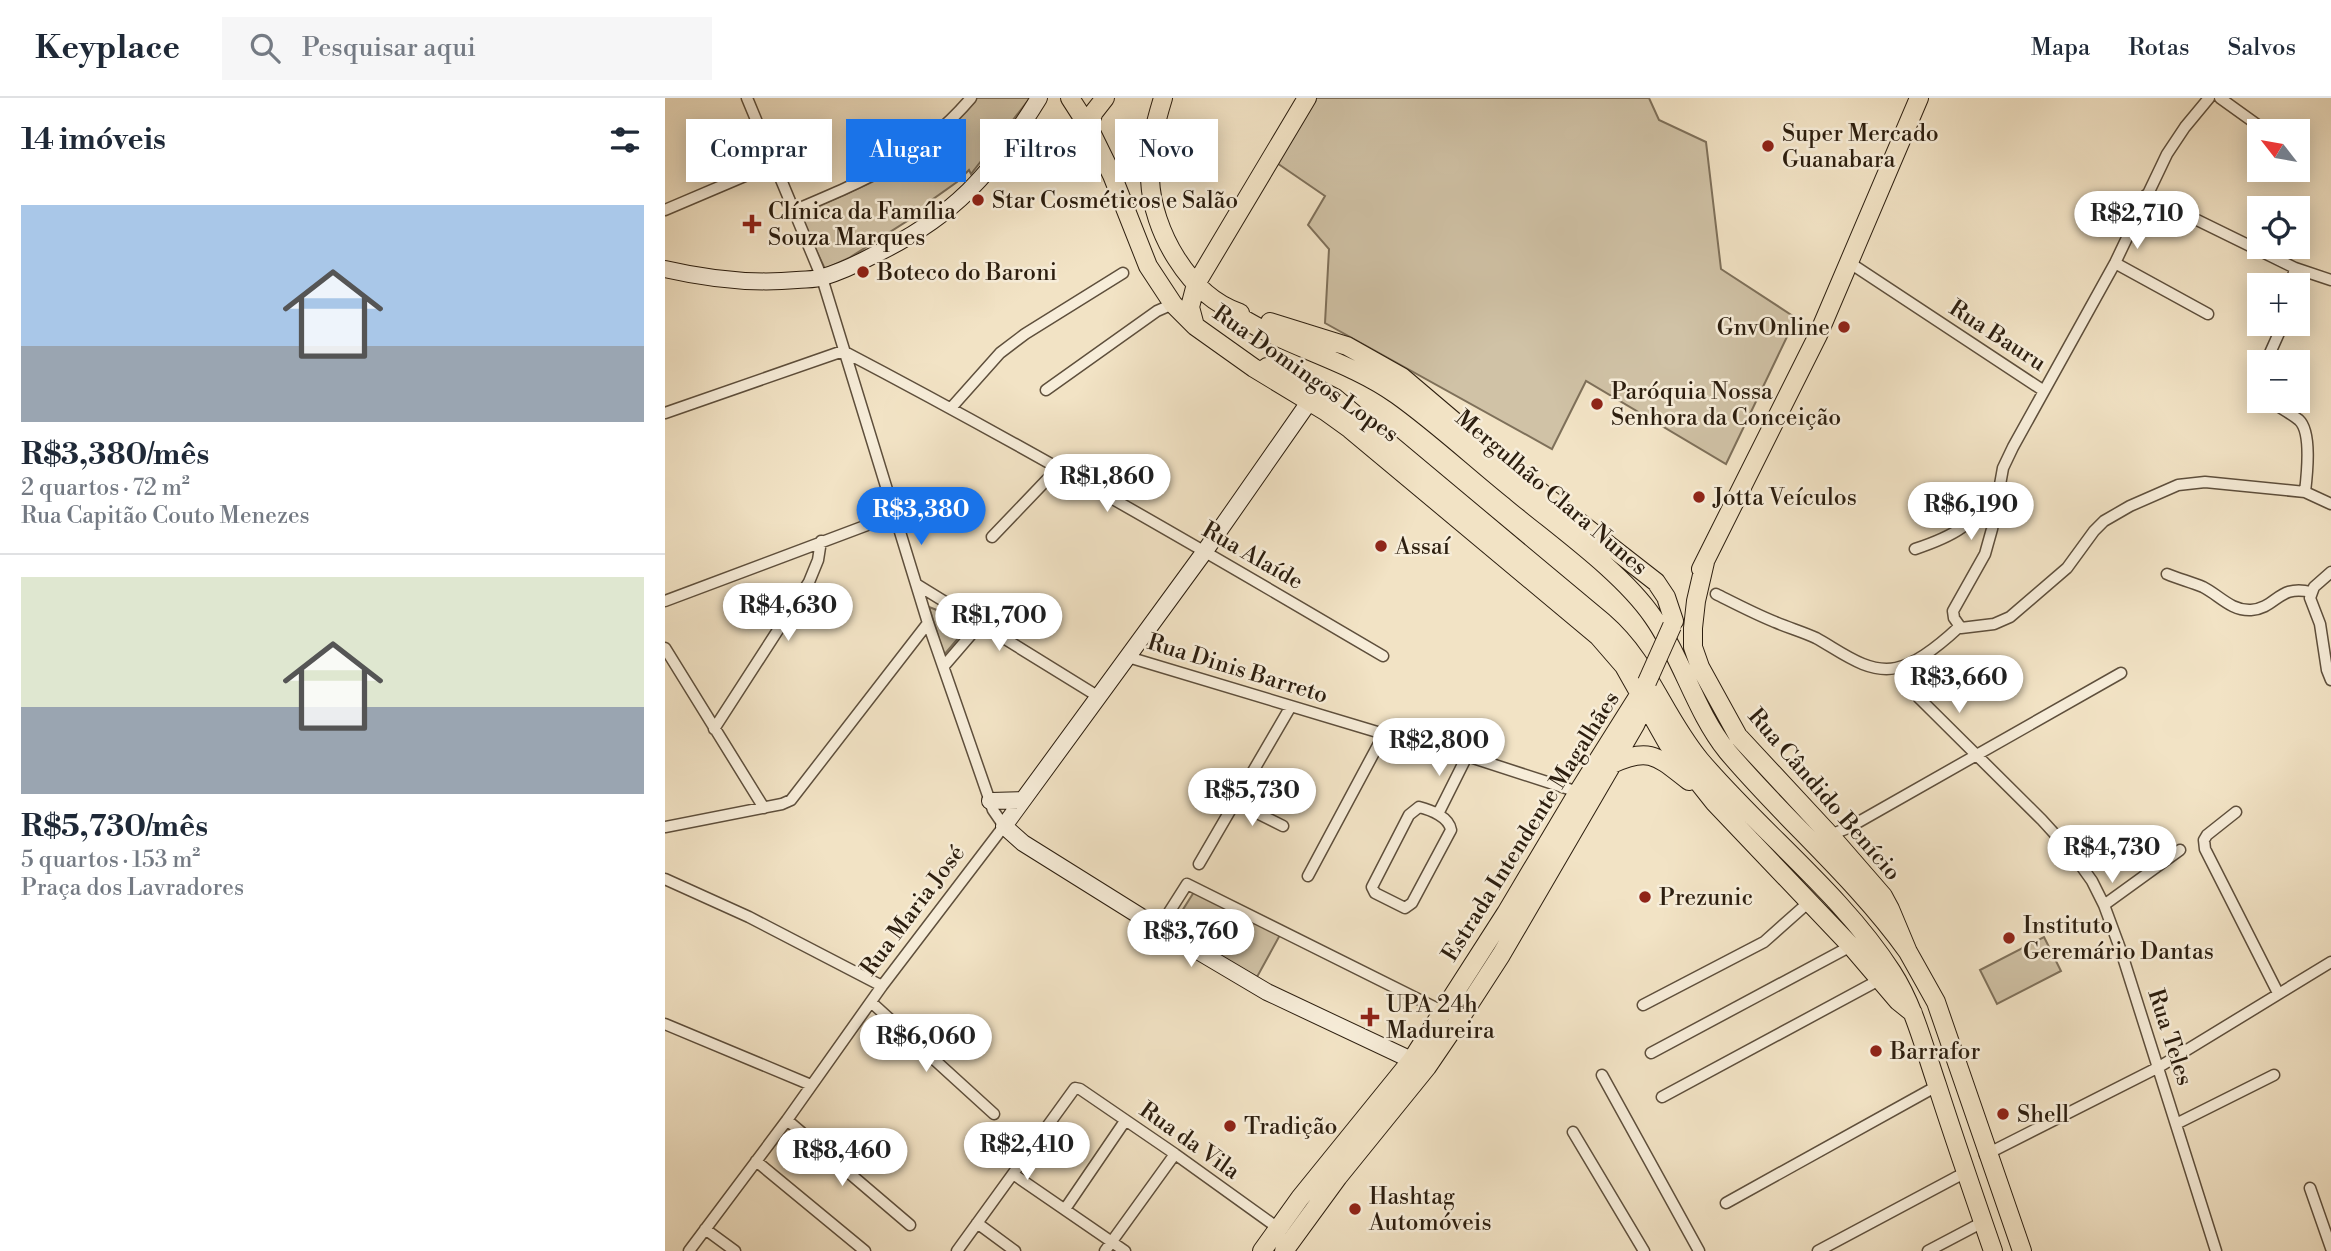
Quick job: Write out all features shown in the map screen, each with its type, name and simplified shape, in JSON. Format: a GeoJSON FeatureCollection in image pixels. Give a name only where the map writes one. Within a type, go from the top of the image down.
{"type":"FeatureCollection","features":[{"type":"Feature","properties":{"kind":"main road","name":"Rua Domingos Lopes"},"geometry":{"type":"LineString","coordinates":[[1070,98],[1084,119]]}},
{"type":"Feature","properties":{"kind":"main road"},"geometry":{"type":"LineString","coordinates":[[1091,119],[1105,98]]}},
{"type":"Feature","properties":{"kind":"main road","name":"Rua Domingos Lopes"},"geometry":{"type":"LineString","coordinates":[[1163,98],[1153,141],[1150,179],[1156,213],[1174,252],[1196,284],[1228,309],[1347,346],[1402,377],[1495,456],[1656,582],[1666,597],[1673,623]]}},
{"type":"Feature","properties":{"kind":"main road"},"geometry":{"type":"LineString","coordinates":[[1195,326],[1190,307],[1196,284],[1307,98]]}},
{"type":"Feature","properties":{"kind":"main road"},"geometry":{"type":"LineString","coordinates":[[1913,1013],[1898,1001],[1851,946],[1714,802],[1668,744],[1644,689],[1673,623],[1807,357],[1920,98]]}},
{"type":"Feature","properties":{"kind":"main road","name":"Rua Domingos Lopes"},"geometry":{"type":"LineString","coordinates":[[1101,153],[1148,266],[1173,304],[1195,326],[1264,375],[1350,429],[1598,636],[1644,689]]}},
{"type":"Feature","properties":{"kind":"main road","name":"Mergulhão Clara Nunes"},"geometry":{"type":"LineString","coordinates":[[1228,309],[1257,328],[1362,373],[1398,396],[1627,586],[1654,618],[1721,743],[1758,786],[1865,898],[1908,952]]}},
{"type":"Feature","properties":{"kind":"main road"},"geometry":{"type":"LineString","coordinates":[[1243,360],[1280,371],[1335,398],[1618,635],[1643,667],[1681,736],[1702,762],[1858,928],[1892,972],[1913,1013],[1993,1251]]}},
{"type":"Feature","properties":{"kind":"main road","name":"Rua Cândido Benício"},"geometry":{"type":"LineString","coordinates":[[1705,562],[1693,628],[1693,647],[1700,667],[1738,736],[1830,835],[1882,896],[1898,925],[1908,952],[1936,1002],[1986,1155],[2022,1251]]}},
{"type":"Feature","properties":{"kind":"main road","name":"Estrada Intendente Magalhães"},"geometry":{"type":"LineString","coordinates":[[1451,1016],[1501,955],[1640,713],[1644,689]]}},
{"type":"Feature","properties":{"kind":"main road","name":"Estrada Intendente Magalhães"},"geometry":{"type":"LineString","coordinates":[[1284,1251],[1451,1016],[1506,913],[1623,718],[1644,689]]}},
{"type":"Feature","properties":{"kind":"main road"},"geometry":{"type":"LineString","coordinates":[[1612,764],[1640,754],[1656,757],[1714,802]]}},
{"type":"Feature","properties":{"kind":"main road","name":"Estrada Intendente Magalhães"},"geometry":{"type":"LineString","coordinates":[[1262,1251],[1278,1227],[1419,1064]]}},
{"type":"Feature","properties":{"kind":"street"},"geometry":{"type":"LineString","coordinates":[[747,98],[755,119]]}},
{"type":"Feature","properties":{"kind":"street"},"geometry":{"type":"LineString","coordinates":[[793,211],[855,185],[905,158],[946,126],[971,98]]}},
{"type":"Feature","properties":{"kind":"street"},"geometry":{"type":"LineString","coordinates":[[666,267],[742,282],[822,278],[905,241],[967,195],[1006,149],[1039,98]]}},
{"type":"Feature","properties":{"kind":"street","name":"Rua Bauru"},"geometry":{"type":"LineString","coordinates":[[1850,263],[2044,391],[2115,263],[2146,195],[2175,141],[2209,98]]}},
{"type":"Feature","properties":{"kind":"street"},"geometry":{"type":"LineString","coordinates":[[2220,98],[2250,119]]}},
{"type":"Feature","properties":{"kind":"street"},"geometry":{"type":"LineString","coordinates":[[2233,107],[2244,98]]}},
{"type":"Feature","properties":{"kind":"street"},"geometry":{"type":"LineString","coordinates":[[665,210],[731,182]]}},
{"type":"Feature","properties":{"kind":"street"},"geometry":{"type":"LineString","coordinates":[[781,182],[822,278],[928,623],[990,801],[1004,826],[1023,843],[1267,992],[1419,1064]]}},
{"type":"Feature","properties":{"kind":"street"},"geometry":{"type":"LineString","coordinates":[[2146,195],[2295,268],[2331,280]]}},
{"type":"Feature","properties":{"kind":"street"},"geometry":{"type":"LineString","coordinates":[[2115,263],[2208,314]]}},
{"type":"Feature","properties":{"kind":"street"},"geometry":{"type":"LineString","coordinates":[[2294,273],[2295,268]]}},
{"type":"Feature","properties":{"kind":"street"},"geometry":{"type":"LineString","coordinates":[[951,408],[1000,354],[1025,334],[1122,273]]}},
{"type":"Feature","properties":{"kind":"street"},"geometry":{"type":"LineString","coordinates":[[1046,390],[1157,311],[1173,304]]}},
{"type":"Feature","properties":{"kind":"street"},"geometry":{"type":"LineString","coordinates":[[665,413],[843,351]]}},
{"type":"Feature","properties":{"kind":"street","name":"Rua Alaíde"},"geometry":{"type":"LineString","coordinates":[[843,351],[951,408],[1205,551],[1383,656]]}},
{"type":"Feature","properties":{"kind":"street"},"geometry":{"type":"LineString","coordinates":[[1959,627],[1953,611],[1985,554],[2003,468],[2044,391]]}},
{"type":"Feature","properties":{"kind":"street","name":"Rua Maria José"},"geometry":{"type":"LineString","coordinates":[[689,1251],[882,986],[1099,697],[1309,402]]}},
{"type":"Feature","properties":{"kind":"street"},"geometry":{"type":"LineString","coordinates":[[2288,413],[2304,427],[2308,458],[2305,492]]}},
{"type":"Feature","properties":{"kind":"street"},"geometry":{"type":"LineString","coordinates":[[992,537],[1058,468]]}},
{"type":"Feature","properties":{"kind":"street"},"geometry":{"type":"LineString","coordinates":[[1716,594],[1814,638],[1861,664],[1881,669],[1897,668],[1941,644],[1959,627],[1994,624],[2010,617],[2067,568],[2104,521],[2130,506],[2178,485],[2205,482],[2305,492],[2331,504]]}},
{"type":"Feature","properties":{"kind":"street"},"geometry":{"type":"LineString","coordinates":[[1915,549],[1954,535],[1967,525],[1997,492]]}},
{"type":"Feature","properties":{"kind":"street"},"geometry":{"type":"LineString","coordinates":[[665,601],[894,515]]}},
{"type":"Feature","properties":{"kind":"street"},"geometry":{"type":"LineString","coordinates":[[714,729],[809,582],[818,560],[821,541]]}},
{"type":"Feature","properties":{"kind":"street"},"geometry":{"type":"LineString","coordinates":[[2331,572],[2311,592],[2311,604],[2325,623],[2327,670],[2331,680]]}},
{"type":"Feature","properties":{"kind":"street"},"geometry":{"type":"LineString","coordinates":[[2167,575],[2205,588],[2226,603],[2242,609],[2262,607],[2288,590],[2311,592]]}},
{"type":"Feature","properties":{"kind":"street"},"geometry":{"type":"LineString","coordinates":[[916,584],[1099,697]]}},
{"type":"Feature","properties":{"kind":"street"},"geometry":{"type":"LineString","coordinates":[[665,827],[782,804],[798,793],[928,623]]}},
{"type":"Feature","properties":{"kind":"street"},"geometry":{"type":"LineString","coordinates":[[944,667],[981,624]]}},
{"type":"Feature","properties":{"kind":"street"},"geometry":{"type":"LineString","coordinates":[[665,648],[764,808]]}},
{"type":"Feature","properties":{"kind":"street","name":"Rua Dinis Barreto"},"geometry":{"type":"LineString","coordinates":[[1128,657],[1384,734],[1467,756],[1578,792]]}},
{"type":"Feature","properties":{"kind":"street"},"geometry":{"type":"LineString","coordinates":[[1830,835],[1848,828],[2121,673]]}},
{"type":"Feature","properties":{"kind":"street","name":"Rua Teles"},"geometry":{"type":"LineString","coordinates":[[1918,697],[2042,820],[2073,853],[2092,881],[2104,905],[2159,1067],[2216,1251]]}},
{"type":"Feature","properties":{"kind":"street"},"geometry":{"type":"LineString","coordinates":[[1199,864],[1291,706]]}},
{"type":"Feature","properties":{"kind":"street"},"geometry":{"type":"LineString","coordinates":[[1308,876],[1384,734]]}},
{"type":"Feature","properties":{"kind":"street"},"geometry":{"type":"LineString","coordinates":[[1438,814],[1467,756]]}},
{"type":"Feature","properties":{"kind":"street"},"geometry":{"type":"LineString","coordinates":[[990,801],[1023,800]]}},
{"type":"Feature","properties":{"kind":"street"},"geometry":{"type":"LineString","coordinates":[[1235,802],[1283,827]]}},
{"type":"Feature","properties":{"kind":"street"},"geometry":{"type":"LineString","coordinates":[[1419,807],[1438,814],[1452,826],[1450,834],[1409,906],[1402,907],[1374,892],[1373,883],[1409,815],[1419,807]]}},
{"type":"Feature","properties":{"kind":"street"},"geometry":{"type":"LineString","coordinates":[[2236,812],[2207,835],[2204,840],[2205,849],[2278,993]]}},
{"type":"Feature","properties":{"kind":"street"},"geometry":{"type":"LineString","coordinates":[[2104,905],[2181,850]]}},
{"type":"Feature","properties":{"kind":"street"},"geometry":{"type":"LineString","coordinates":[[665,879],[749,917],[882,986]]}},
{"type":"Feature","properties":{"kind":"street"},"geometry":{"type":"LineString","coordinates":[[1159,928],[1187,884],[1451,1016]]}},
{"type":"Feature","properties":{"kind":"street"},"geometry":{"type":"LineString","coordinates":[[1643,1005],[1764,942],[1809,902]]}},
{"type":"Feature","properties":{"kind":"street"},"geometry":{"type":"LineString","coordinates":[[1651,1053],[1851,946]]}},
{"type":"Feature","properties":{"kind":"street"},"geometry":{"type":"LineString","coordinates":[[1986,1155],[2159,1067],[2331,962]]}},
{"type":"Feature","properties":{"kind":"street"},"geometry":{"type":"LineString","coordinates":[[1662,1097],[1881,979]]}},
{"type":"Feature","properties":{"kind":"street"},"geometry":{"type":"LineString","coordinates":[[871,1002],[994,1114]]}},
{"type":"Feature","properties":{"kind":"street"},"geometry":{"type":"LineString","coordinates":[[665,1024],[811,1085]]}},
{"type":"Feature","properties":{"kind":"street"},"geometry":{"type":"LineString","coordinates":[[1602,1075],[1699,1251]]}},
{"type":"Feature","properties":{"kind":"street"},"geometry":{"type":"LineString","coordinates":[[2176,1124],[2274,1076]]}},
{"type":"Feature","properties":{"kind":"street"},"geometry":{"type":"LineString","coordinates":[[1726,1203],[1937,1086]]}},
{"type":"Feature","properties":{"kind":"street","name":"Rua da Vila"},"geometry":{"type":"LineString","coordinates":[[1013,1174],[1076,1088],[1278,1227]]}},
{"type":"Feature","properties":{"kind":"street"},"geometry":{"type":"LineString","coordinates":[[787,1120],[910,1225]]}},
{"type":"Feature","properties":{"kind":"street"},"geometry":{"type":"LineString","coordinates":[[1065,1209],[1125,1121]]}},
{"type":"Feature","properties":{"kind":"street"},"geometry":{"type":"LineString","coordinates":[[1573,1132],[1644,1251]]}},
{"type":"Feature","properties":{"kind":"street"},"geometry":{"type":"LineString","coordinates":[[1109,1246],[1175,1154]]}},
{"type":"Feature","properties":{"kind":"street"},"geometry":{"type":"LineString","coordinates":[[756,1161],[865,1251]]}},
{"type":"Feature","properties":{"kind":"street"},"geometry":{"type":"LineString","coordinates":[[1818,1251],[1966,1172]]}},
{"type":"Feature","properties":{"kind":"street"},"geometry":{"type":"LineString","coordinates":[[957,1251],[1013,1174],[1065,1209],[1109,1246],[1125,1251]]}},
{"type":"Feature","properties":{"kind":"street"},"geometry":{"type":"LineString","coordinates":[[2310,1188],[2331,1248]]}},
{"type":"Feature","properties":{"kind":"street"},"geometry":{"type":"LineString","coordinates":[[1928,1251],[1983,1222]]}},
{"type":"Feature","properties":{"kind":"street"},"geometry":{"type":"LineString","coordinates":[[977,1223],[1015,1251]]}},
{"type":"Feature","properties":{"kind":"street"},"geometry":{"type":"LineString","coordinates":[[705,1229],[735,1251]]}},
{"type":"Feature","properties":{"kind":"shaded area"},"geometry":{"type":"Polygon","coordinates":[[[975,98],[1030,98],[1014,119],[980,119],[980,162],[971,174],[969,170],[966,173],[966,119],[957,119],[975,98]]]}},
{"type":"Feature","properties":{"kind":"shaded area"},"geometry":{"type":"Polygon","coordinates":[[[1312,98],[1649,98],[1659,120],[1706,142],[1721,269],[1796,318],[1726,464],[1586,381],[1552,449],[1325,323],[1329,249],[1308,225],[1325,196],[1274,161],[1312,98]]]}},
{"type":"Feature","properties":{"kind":"shaded area"},"geometry":{"type":"Polygon","coordinates":[[[957,182],[929,202],[926,209],[849,258],[825,269],[799,214],[867,184],[957,182]]]}},
{"type":"Feature","properties":{"kind":"shaded area"},"geometry":{"type":"Polygon","coordinates":[[[929,607],[971,623],[944,655],[929,607]]]}},
{"type":"Feature","properties":{"kind":"shaded area"},"geometry":{"type":"Polygon","coordinates":[[[1194,892],[1280,935],[1257,977],[1170,930],[1194,892]]]}},
{"type":"Feature","properties":{"kind":"shaded area"},"geometry":{"type":"Polygon","coordinates":[[[2044,937],[2061,971],[1997,1004],[1980,970],[2044,937]]]}},
{"type":"Feature","properties":{"kind":"place","name":"Super Mercado Guanabara"},"geometry":{"type":"Point","coordinates":[1768,146]}},
{"type":"Feature","properties":{"kind":"place","name":"Star Cosméticos e Salão"},"geometry":{"type":"Point","coordinates":[978,200]}},
{"type":"Feature","properties":{"kind":"place","name":"Clínica da Família Souza Marques"},"geometry":{"type":"Point","coordinates":[752,224]}},
{"type":"Feature","properties":{"kind":"place","name":"Boteco do Baroni"},"geometry":{"type":"Point","coordinates":[863,272]}},
{"type":"Feature","properties":{"kind":"place","name":"GnvOnline"},"geometry":{"type":"Point","coordinates":[1844,327]}},
{"type":"Feature","properties":{"kind":"place","name":"Paróquia Nossa Senhora da Conceição"},"geometry":{"type":"Point","coordinates":[1597,404]}},
{"type":"Feature","properties":{"kind":"place","name":"Jotta Veículos"},"geometry":{"type":"Point","coordinates":[1699,497]}},
{"type":"Feature","properties":{"kind":"place","name":"Assaí"},"geometry":{"type":"Point","coordinates":[1381,546]}},
{"type":"Feature","properties":{"kind":"place","name":"Prezunic"},"geometry":{"type":"Point","coordinates":[1645,897]}},
{"type":"Feature","properties":{"kind":"place","name":"Instituto Geremário Dantas"},"geometry":{"type":"Point","coordinates":[2009,938]}},
{"type":"Feature","properties":{"kind":"place","name":"UPA 24h Madureira"},"geometry":{"type":"Point","coordinates":[1370,1017]}},
{"type":"Feature","properties":{"kind":"place","name":"Barrafor"},"geometry":{"type":"Point","coordinates":[1876,1051]}},
{"type":"Feature","properties":{"kind":"place","name":"Shell"},"geometry":{"type":"Point","coordinates":[2003,1114]}},
{"type":"Feature","properties":{"kind":"place","name":"Tradição"},"geometry":{"type":"Point","coordinates":[1230,1126]}},
{"type":"Feature","properties":{"kind":"place","name":"Hashtag Automóveis"},"geometry":{"type":"Point","coordinates":[1355,1209]}}]}
